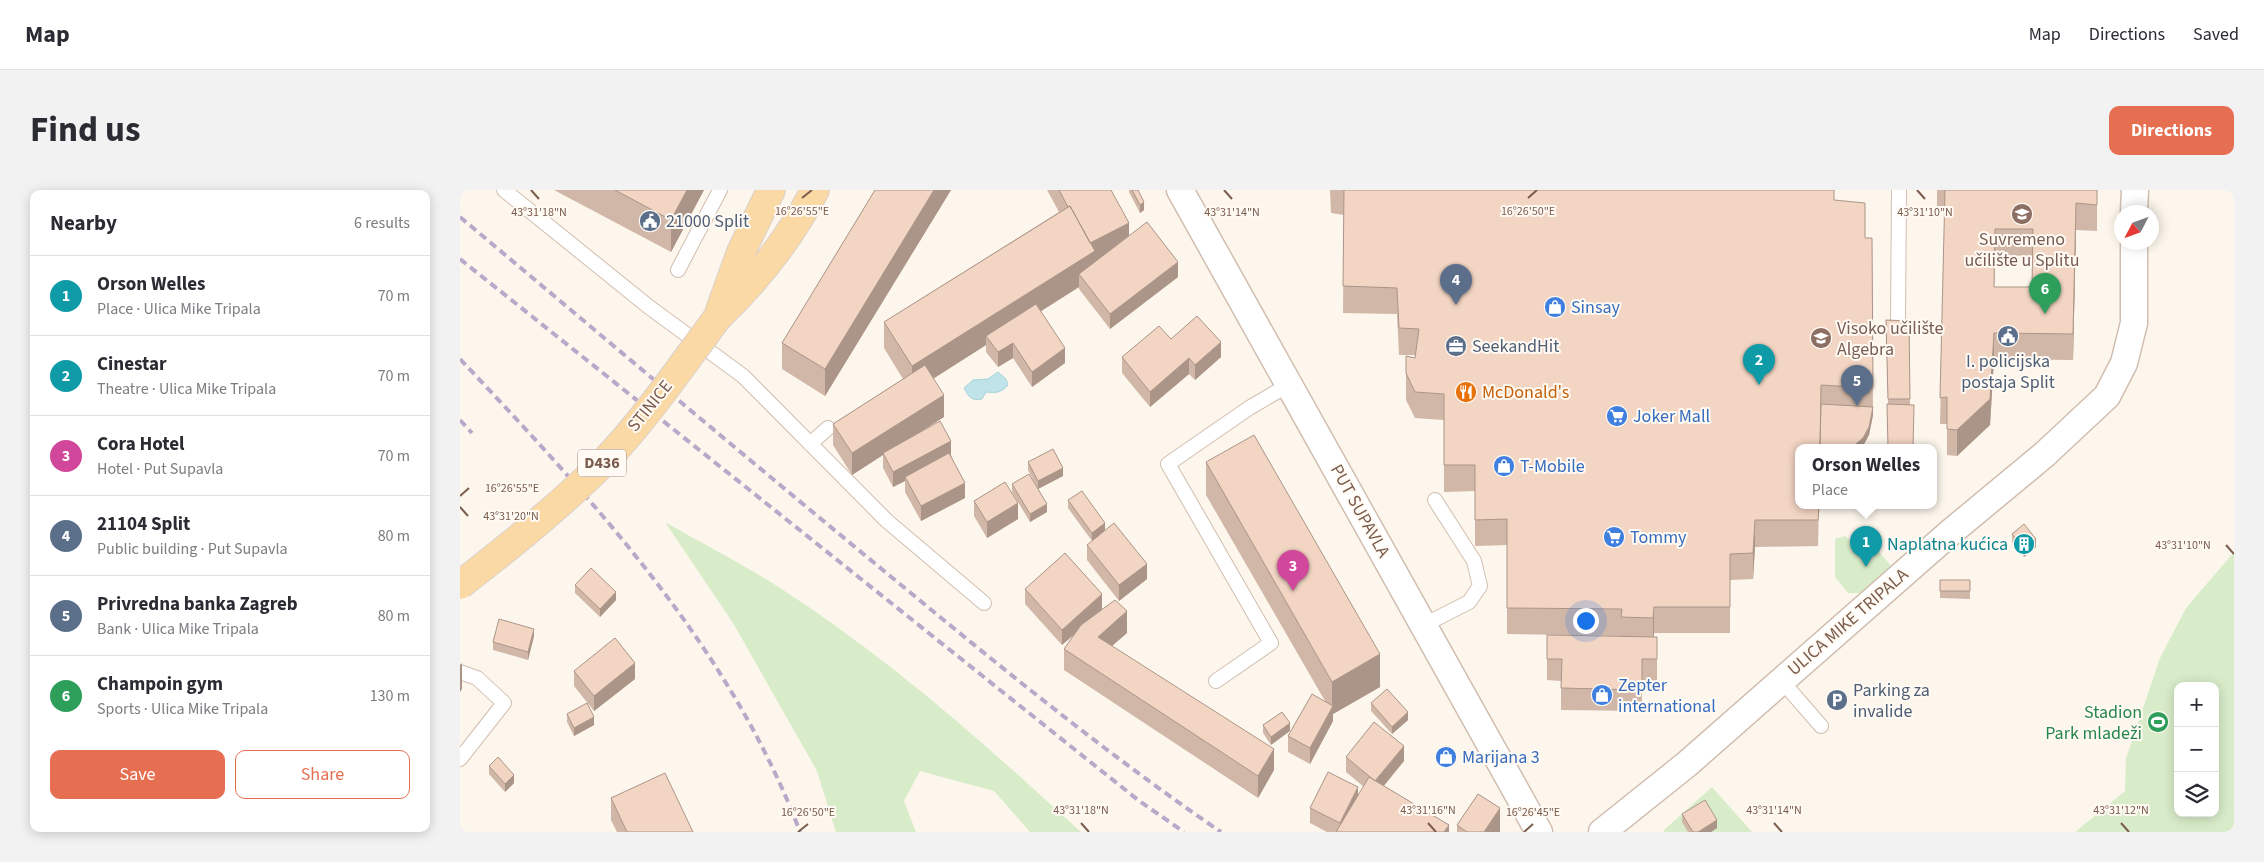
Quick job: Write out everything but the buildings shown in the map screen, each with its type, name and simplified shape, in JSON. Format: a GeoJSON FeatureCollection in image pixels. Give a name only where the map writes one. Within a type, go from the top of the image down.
{"type":"FeatureCollection","features":[{"type":"Feature","properties":{"kind":"main road","name":"STINICE"},"geometry":{"type":"LineString","coordinates":[[718,317],[741,252],[771,190]]}},
{"type":"Feature","properties":{"kind":"main road","name":"STINICE"},"geometry":{"type":"LineString","coordinates":[[460,585],[526,534],[605,460],[657,398],[718,317],[744,293],[767,267],[815,190]]}},
{"type":"Feature","properties":{"kind":"street"},"geometry":{"type":"LineString","coordinates":[[2134,190],[2134,205]]}},
{"type":"Feature","properties":{"kind":"street","name":"PUT SUPAVLA"},"geometry":{"type":"LineString","coordinates":[[1191,197],[1290,384],[1540,832]]}},
{"type":"Feature","properties":{"kind":"street","name":"ULICA MIKE TRIPALA"},"geometry":{"type":"LineString","coordinates":[[1602,832],[1687,764],[1781,680],[2045,454],[2107,396],[2124,364],[2134,323],[2134,250]]}},
{"type":"Feature","properties":{"kind":"lane"},"geometry":{"type":"LineString","coordinates":[[504,190],[649,306],[743,376],[887,520],[984,603]]}},
{"type":"Feature","properties":{"kind":"lane"},"geometry":{"type":"LineString","coordinates":[[678,270],[720,190]]}},
{"type":"Feature","properties":{"kind":"lane"},"geometry":{"type":"LineString","coordinates":[[1898,320],[1899,190]]}},
{"type":"Feature","properties":{"kind":"lane"},"geometry":{"type":"LineString","coordinates":[[1216,681],[1271,644],[1168,464],[1249,408],[1290,384]]}},
{"type":"Feature","properties":{"kind":"lane"},"geometry":{"type":"LineString","coordinates":[[810,444],[828,428]]}},
{"type":"Feature","properties":{"kind":"lane"},"geometry":{"type":"LineString","coordinates":[[1424,625],[1469,602],[1480,586],[1474,561],[1435,500]]}},
{"type":"Feature","properties":{"kind":"lane"},"geometry":{"type":"LineString","coordinates":[[460,672],[476,678],[504,703],[460,759]]}},
{"type":"Feature","properties":{"kind":"lane"},"geometry":{"type":"LineString","coordinates":[[1781,680],[1821,726]]}},
{"type":"Feature","properties":{"kind":"green space"},"geometry":{"type":"Polygon","coordinates":[[[665,522],[766,579],[860,643],[973,735],[1081,832],[1030,832],[994,791],[920,771],[904,801],[916,832],[836,832],[817,771],[733,623],[665,522]]]}},
{"type":"Feature","properties":{"kind":"green space"},"geometry":{"type":"Polygon","coordinates":[[[1845,536],[1859,551],[1870,541],[1892,567],[1863,593],[1848,593],[1835,577],[1835,539],[1845,536]]]}},
{"type":"Feature","properties":{"kind":"green space","name":"Stadion Park mladeži"},"geometry":{"type":"Polygon","coordinates":[[[2234,552],[2234,832],[2075,832],[2125,791],[2126,758],[2160,658],[2186,608],[2234,552]]]}},
{"type":"Feature","properties":{"kind":"green space"},"geometry":{"type":"Polygon","coordinates":[[[1712,787],[1752,832],[1663,832],[1665,829],[1712,787]]]}},
{"type":"Feature","properties":{"kind":"water"},"geometry":{"type":"Polygon","coordinates":[[[998,372],[1006,379],[1008,385],[1003,390],[986,392],[982,399],[973,399],[969,396],[964,388],[973,380],[988,379],[998,372]]]}},
{"type":"Feature","properties":{"kind":"railway"},"geometry":{"type":"LineString","coordinates":[[460,217],[983,652],[1060,714],[1221,832]]}},
{"type":"Feature","properties":{"kind":"railway"},"geometry":{"type":"LineString","coordinates":[[460,259],[1138,800],[1184,832]]}},
{"type":"Feature","properties":{"kind":"railway"},"geometry":{"type":"LineString","coordinates":[[460,359],[560,467],[654,579],[697,639],[736,700],[771,765],[800,832]]}},
{"type":"Feature","properties":{"kind":"railway"},"geometry":{"type":"LineString","coordinates":[[460,420],[472,433]]}},
{"type":"Feature","properties":{"kind":"place","name":"Suvremeno učilište u Splitu"},"geometry":{"type":"Point","coordinates":[2022,214]}},
{"type":"Feature","properties":{"kind":"place","name":"21000 Split"},"geometry":{"type":"Point","coordinates":[650,221]}},
{"type":"Feature","properties":{"kind":"place","name":"21104 Split"},"geometry":{"type":"Point","coordinates":[1456,305]}},
{"type":"Feature","properties":{"kind":"place","name":"Sinsay"},"geometry":{"type":"Point","coordinates":[1555,307]}},
{"type":"Feature","properties":{"kind":"place","name":"Champoin gym"},"geometry":{"type":"Point","coordinates":[2045,314]}},
{"type":"Feature","properties":{"kind":"place","name":"I. policijska postaja Split"},"geometry":{"type":"Point","coordinates":[2008,336]}},
{"type":"Feature","properties":{"kind":"place","name":"Visoko učilište Algebra"},"geometry":{"type":"Point","coordinates":[1821,338]}},
{"type":"Feature","properties":{"kind":"place","name":"SeekandHit"},"geometry":{"type":"Point","coordinates":[1456,346]}},
{"type":"Feature","properties":{"kind":"place","name":"Cinestar"},"geometry":{"type":"Point","coordinates":[1759,385]}},
{"type":"Feature","properties":{"kind":"place","name":"McDonald's"},"geometry":{"type":"Point","coordinates":[1466,392]}},
{"type":"Feature","properties":{"kind":"place","name":"Privredna banka Zagreb"},"geometry":{"type":"Point","coordinates":[1857,406]}},
{"type":"Feature","properties":{"kind":"place","name":"Joker Mall"},"geometry":{"type":"Point","coordinates":[1617,416]}},
{"type":"Feature","properties":{"kind":"place","name":"T-Mobile"},"geometry":{"type":"Point","coordinates":[1504,466]}},
{"type":"Feature","properties":{"kind":"place","name":"Tommy"},"geometry":{"type":"Point","coordinates":[1614,537]}},
{"type":"Feature","properties":{"kind":"place","name":"Naplatna kućica"},"geometry":{"type":"Point","coordinates":[2024,544]}},
{"type":"Feature","properties":{"kind":"place","name":"Orson Welles"},"geometry":{"type":"Point","coordinates":[1866,567]}},
{"type":"Feature","properties":{"kind":"place","name":"Cora Hotel"},"geometry":{"type":"Point","coordinates":[1293,591]}},
{"type":"Feature","properties":{"kind":"place","name":"Zepter international"},"geometry":{"type":"Point","coordinates":[1602,695]}},
{"type":"Feature","properties":{"kind":"place","name":"Parking za invalide"},"geometry":{"type":"Point","coordinates":[1837,700]}},
{"type":"Feature","properties":{"kind":"place","name":"Stadion Park mladeži"},"geometry":{"type":"Point","coordinates":[2158,722]}},
{"type":"Feature","properties":{"kind":"place","name":"Marijana 3"},"geometry":{"type":"Point","coordinates":[1446,757]}}]}
